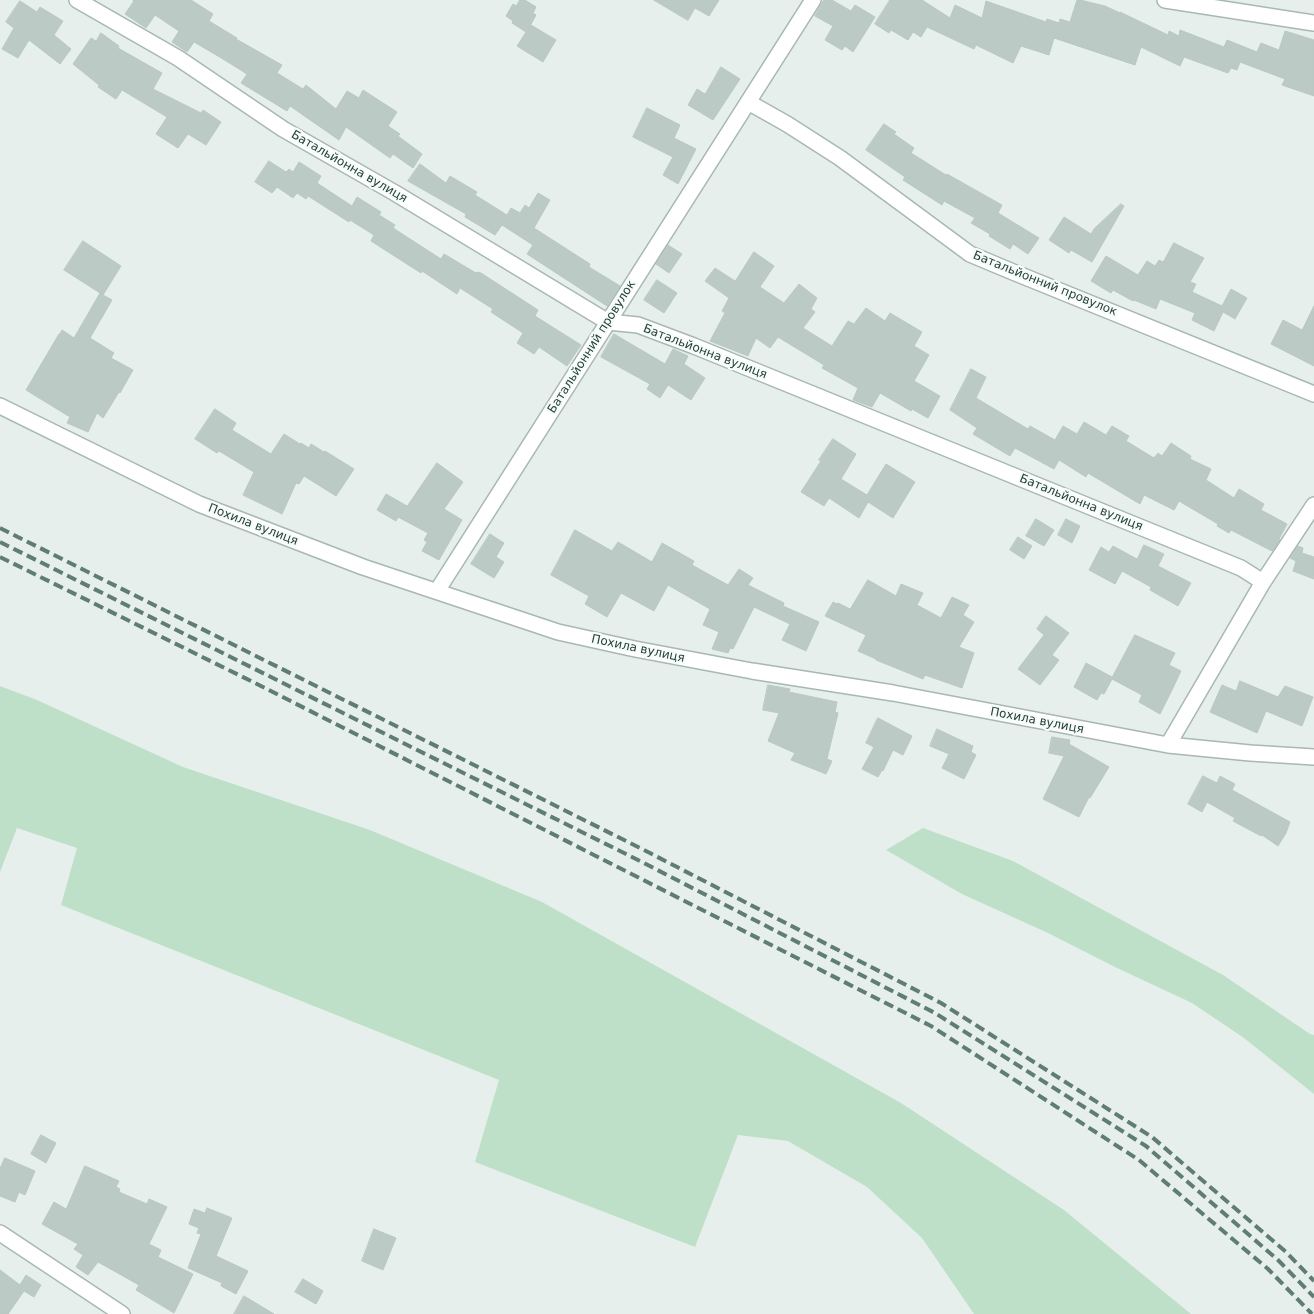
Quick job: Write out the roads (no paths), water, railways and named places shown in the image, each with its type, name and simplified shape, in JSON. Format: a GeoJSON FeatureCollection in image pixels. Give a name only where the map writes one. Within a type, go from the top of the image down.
{"type":"FeatureCollection","features":[{"type":"Feature","properties":{"kind":"street","name":"Батальйонна вулиця"},"geometry":{"type":"LineString","coordinates":[[77,0],[178,58],[283,129],[394,193],[608,322],[638,325],[694,346],[1241,568],[1263,582]]}},
{"type":"Feature","properties":{"kind":"street","name":"Батальйонний провулок"},"geometry":{"type":"LineString","coordinates":[[437,591],[813,0]]}},
{"type":"Feature","properties":{"kind":"street"},"geometry":{"type":"LineString","coordinates":[[1165,0],[1314,23]]}},
{"type":"Feature","properties":{"kind":"street","name":"Батальйонний провулок"},"geometry":{"type":"LineString","coordinates":[[748,102],[840,158],[970,254],[1314,394]]}},
{"type":"Feature","properties":{"kind":"street","name":"Похила вулиця"},"geometry":{"type":"LineString","coordinates":[[0,406],[199,504],[363,567],[558,632],[752,671],[893,693],[1168,745],[1314,757]]}},
{"type":"Feature","properties":{"kind":"street"},"geometry":{"type":"LineString","coordinates":[[1168,745],[1263,582],[1314,505]]}},
{"type":"Feature","properties":{"kind":"street"},"geometry":{"type":"LineString","coordinates":[[0,1233],[122,1314]]}},
{"type":"Feature","properties":{"kind":"railway"},"geometry":{"type":"LineString","coordinates":[[0,528],[644,850],[941,1003],[1152,1137],[1286,1252],[1314,1281]]}},
{"type":"Feature","properties":{"kind":"railway"},"geometry":{"type":"LineString","coordinates":[[0,542],[640,861],[935,1013],[1146,1146],[1278,1260],[1314,1297]]}},
{"type":"Feature","properties":{"kind":"railway"},"geometry":{"type":"LineString","coordinates":[[0,557],[259,685],[931,1026],[1139,1160],[1268,1269],[1312,1314]]}}]}
